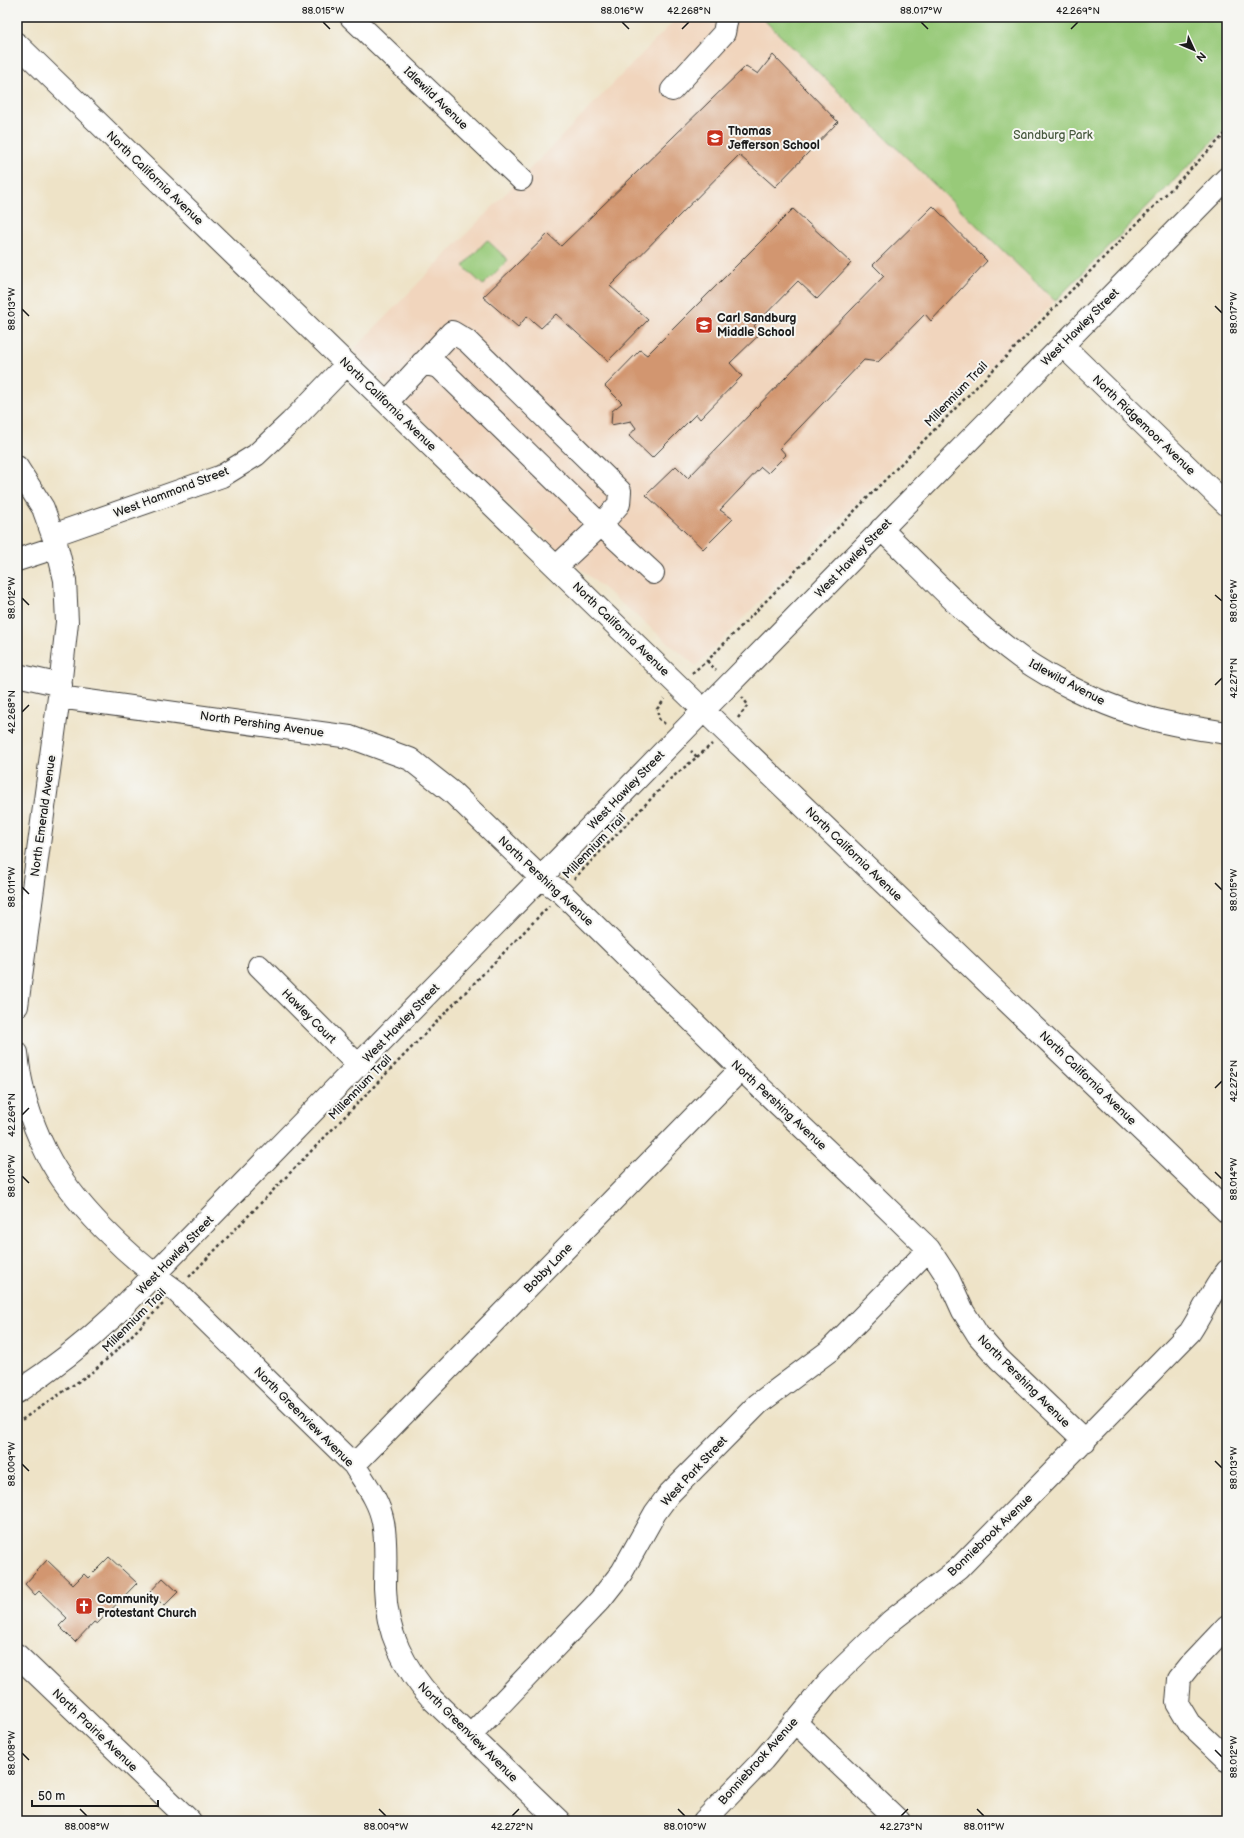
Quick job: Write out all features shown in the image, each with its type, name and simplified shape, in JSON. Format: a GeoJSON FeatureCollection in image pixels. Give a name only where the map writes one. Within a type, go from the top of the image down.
{"type":"FeatureCollection","features":[{"type":"Feature","properties":{"kind":"street","name":"Idlewild Avenue"},"geometry":{"type":"LineString","coordinates":[[352,17],[521,179]]}},
{"type":"Feature","properties":{"kind":"street"},"geometry":{"type":"LineString","coordinates":[[672,90],[724,33],[727,17]]}},
{"type":"Feature","properties":{"kind":"street","name":"North California Avenue"},"geometry":{"type":"LineString","coordinates":[[17,44],[704,710],[1227,1212]]}},
{"type":"Feature","properties":{"kind":"street","name":"West Hawley Street"},"geometry":{"type":"LineString","coordinates":[[17,1392],[59,1364],[82,1346],[155,1275],[704,710],[1227,178]]}},
{"type":"Feature","properties":{"kind":"street"},"geometry":{"type":"LineString","coordinates":[[387,402],[452,332],[467,340],[620,491],[619,504],[601,525],[556,567]]}},
{"type":"Feature","properties":{"kind":"street","name":"North Ridgemoor Avenue"},"geometry":{"type":"LineString","coordinates":[[1062,346],[1227,505]]}},
{"type":"Feature","properties":{"kind":"street"},"geometry":{"type":"LineString","coordinates":[[422,363],[439,367],[601,525],[653,573]]}},
{"type":"Feature","properties":{"kind":"street","name":"West Hammond Street"},"geometry":{"type":"LineString","coordinates":[[17,560],[55,541],[222,476],[256,455],[291,422],[347,364]]}},
{"type":"Feature","properties":{"kind":"street"},"geometry":{"type":"LineString","coordinates":[[17,467],[43,508],[55,541],[65,580],[67,622],[60,691]]}},
{"type":"Feature","properties":{"kind":"street","name":"Idlewild Avenue"},"geometry":{"type":"LineString","coordinates":[[881,529],[964,610],[1022,658],[1048,675],[1093,698],[1134,714],[1170,724],[1227,733]]}},
{"type":"Feature","properties":{"kind":"street","name":"North Pershing Avenue"},"geometry":{"type":"LineString","coordinates":[[17,675],[60,691],[350,737],[410,759],[453,793],[541,878],[562,893],[741,1069],[929,1249],[948,1278],[962,1311],[978,1335],[999,1359],[1084,1441]]}},
{"type":"Feature","properties":{"kind":"street","name":"North Emerald Avenue"},"geometry":{"type":"LineString","coordinates":[[17,1006],[60,691]]}},
{"type":"Feature","properties":{"kind":"street","name":"Hawley Court"},"geometry":{"type":"LineString","coordinates":[[259,966],[359,1066]]}},
{"type":"Feature","properties":{"kind":"street"},"geometry":{"type":"LineString","coordinates":[[17,1054],[24,1116]]}},
{"type":"Feature","properties":{"kind":"street","name":"Bobby Lane"},"geometry":{"type":"LineString","coordinates":[[354,1465],[741,1069]]}},
{"type":"Feature","properties":{"kind":"street","name":"North Greenview Avenue"},"geometry":{"type":"LineString","coordinates":[[24,1116],[74,1195],[109,1232],[155,1275],[176,1291],[354,1465],[373,1495],[383,1520],[387,1554],[385,1589],[389,1623],[397,1648],[404,1663],[417,1683],[432,1700],[559,1821]]}},
{"type":"Feature","properties":{"kind":"street","name":"West Park Street"},"geometry":{"type":"LineString","coordinates":[[470,1736],[600,1600],[622,1572],[655,1513],[669,1494],[758,1404],[829,1351],[929,1249]]}},
{"type":"Feature","properties":{"kind":"street","name":"Bonniebrook Avenue"},"geometry":{"type":"LineString","coordinates":[[704,1821],[763,1760],[794,1721],[829,1681],[891,1621],[958,1569],[1190,1332],[1200,1317],[1212,1292],[1227,1271]]}},
{"type":"Feature","properties":{"kind":"street"},"geometry":{"type":"LineString","coordinates":[[1227,1626],[1179,1679],[1177,1702],[1189,1723],[1227,1759]]}},
{"type":"Feature","properties":{"kind":"street","name":"North Prairie Avenue"},"geometry":{"type":"LineString","coordinates":[[17,1656],[190,1821]]}},
{"type":"Feature","properties":{"kind":"street"},"geometry":{"type":"LineString","coordinates":[[794,1721],[899,1821]]}},
{"type":"Feature","properties":{"kind":"path","name":"Millennium Trail"},"geometry":{"type":"LineString","coordinates":[[698,667],[706,661],[1227,132]]}},
{"type":"Feature","properties":{"kind":"path"},"geometry":{"type":"LineString","coordinates":[[706,661],[712,666]]}},
{"type":"Feature","properties":{"kind":"path"},"geometry":{"type":"LineString","coordinates":[[745,710],[748,705],[746,700]]}},
{"type":"Feature","properties":{"kind":"path"},"geometry":{"type":"LineString","coordinates":[[659,719],[657,709],[663,701]]}},
{"type":"Feature","properties":{"kind":"path","name":"Millennium Trail"},"geometry":{"type":"LineString","coordinates":[[17,1423],[91,1373],[115,1352],[176,1291],[670,780],[709,748]]}},
{"type":"Feature","properties":{"kind":"path"},"geometry":{"type":"LineString","coordinates":[[690,750],[697,757]]}},
{"type":"Feature","properties":{"kind":"shaded area","name":"Carl Sandburg Middle School"},"geometry":{"type":"Polygon","coordinates":[[[678,17],[760,17],[1055,301],[696,666],[545,539],[417,415],[353,350],[678,17]]]}},
{"type":"Feature","properties":{"kind":"green space","name":"Sandburg Park"},"geometry":{"type":"Polygon","coordinates":[[[761,17],[1227,17],[1227,127],[1055,301],[761,17]]]}},
{"type":"Feature","properties":{"kind":"green space"},"geometry":{"type":"Polygon","coordinates":[[[487,240],[508,260],[483,285],[463,266],[487,240]]]}},
{"type":"Feature","properties":{"kind":"building"},"geometry":{"type":"Polygon","coordinates":[[[773,55],[838,122],[775,187],[739,155],[610,286],[648,320],[608,361],[556,314],[541,328],[527,316],[518,327],[483,297],[548,234],[561,246],[746,66],[758,74],[773,55]]]}},
{"type":"Feature","properties":{"kind":"building"},"geometry":{"type":"Polygon","coordinates":[[[933,206],[987,261],[931,321],[925,314],[878,362],[864,360],[780,448],[786,455],[768,473],[761,467],[720,510],[733,519],[703,549],[646,495],[676,466],[688,478],[884,276],[873,265],[933,206]]]}},
{"type":"Feature","properties":{"kind":"building"},"geometry":{"type":"Polygon","coordinates":[[[793,209],[851,263],[817,299],[798,281],[754,326],[761,333],[730,363],[742,376],[700,419],[696,414],[652,458],[629,436],[636,428],[631,421],[611,425],[612,411],[622,403],[605,386],[640,350],[647,355],[793,209]]]}},
{"type":"Feature","properties":{"kind":"building","name":"Community Protestant Church"},"geometry":{"type":"Polygon","coordinates":[[[109,1557],[137,1583],[97,1624],[94,1622],[75,1642],[59,1626],[67,1618],[39,1591],[35,1595],[25,1584],[47,1560],[73,1585],[84,1574],[88,1578],[109,1557]]]}},
{"type":"Feature","properties":{"kind":"building"},"geometry":{"type":"Polygon","coordinates":[[[163,1578],[178,1592],[164,1606],[150,1592],[163,1578]]]}},
{"type":"Feature","properties":{"kind":"place","name":"Thomas Jefferson School"},"geometry":{"type":"Point","coordinates":[715,138]}},
{"type":"Feature","properties":{"kind":"place","name":"Carl Sandburg Middle School"},"geometry":{"type":"Point","coordinates":[704,325]}},
{"type":"Feature","properties":{"kind":"place","name":"Community Protestant Church"},"geometry":{"type":"Point","coordinates":[84,1606]}}]}
